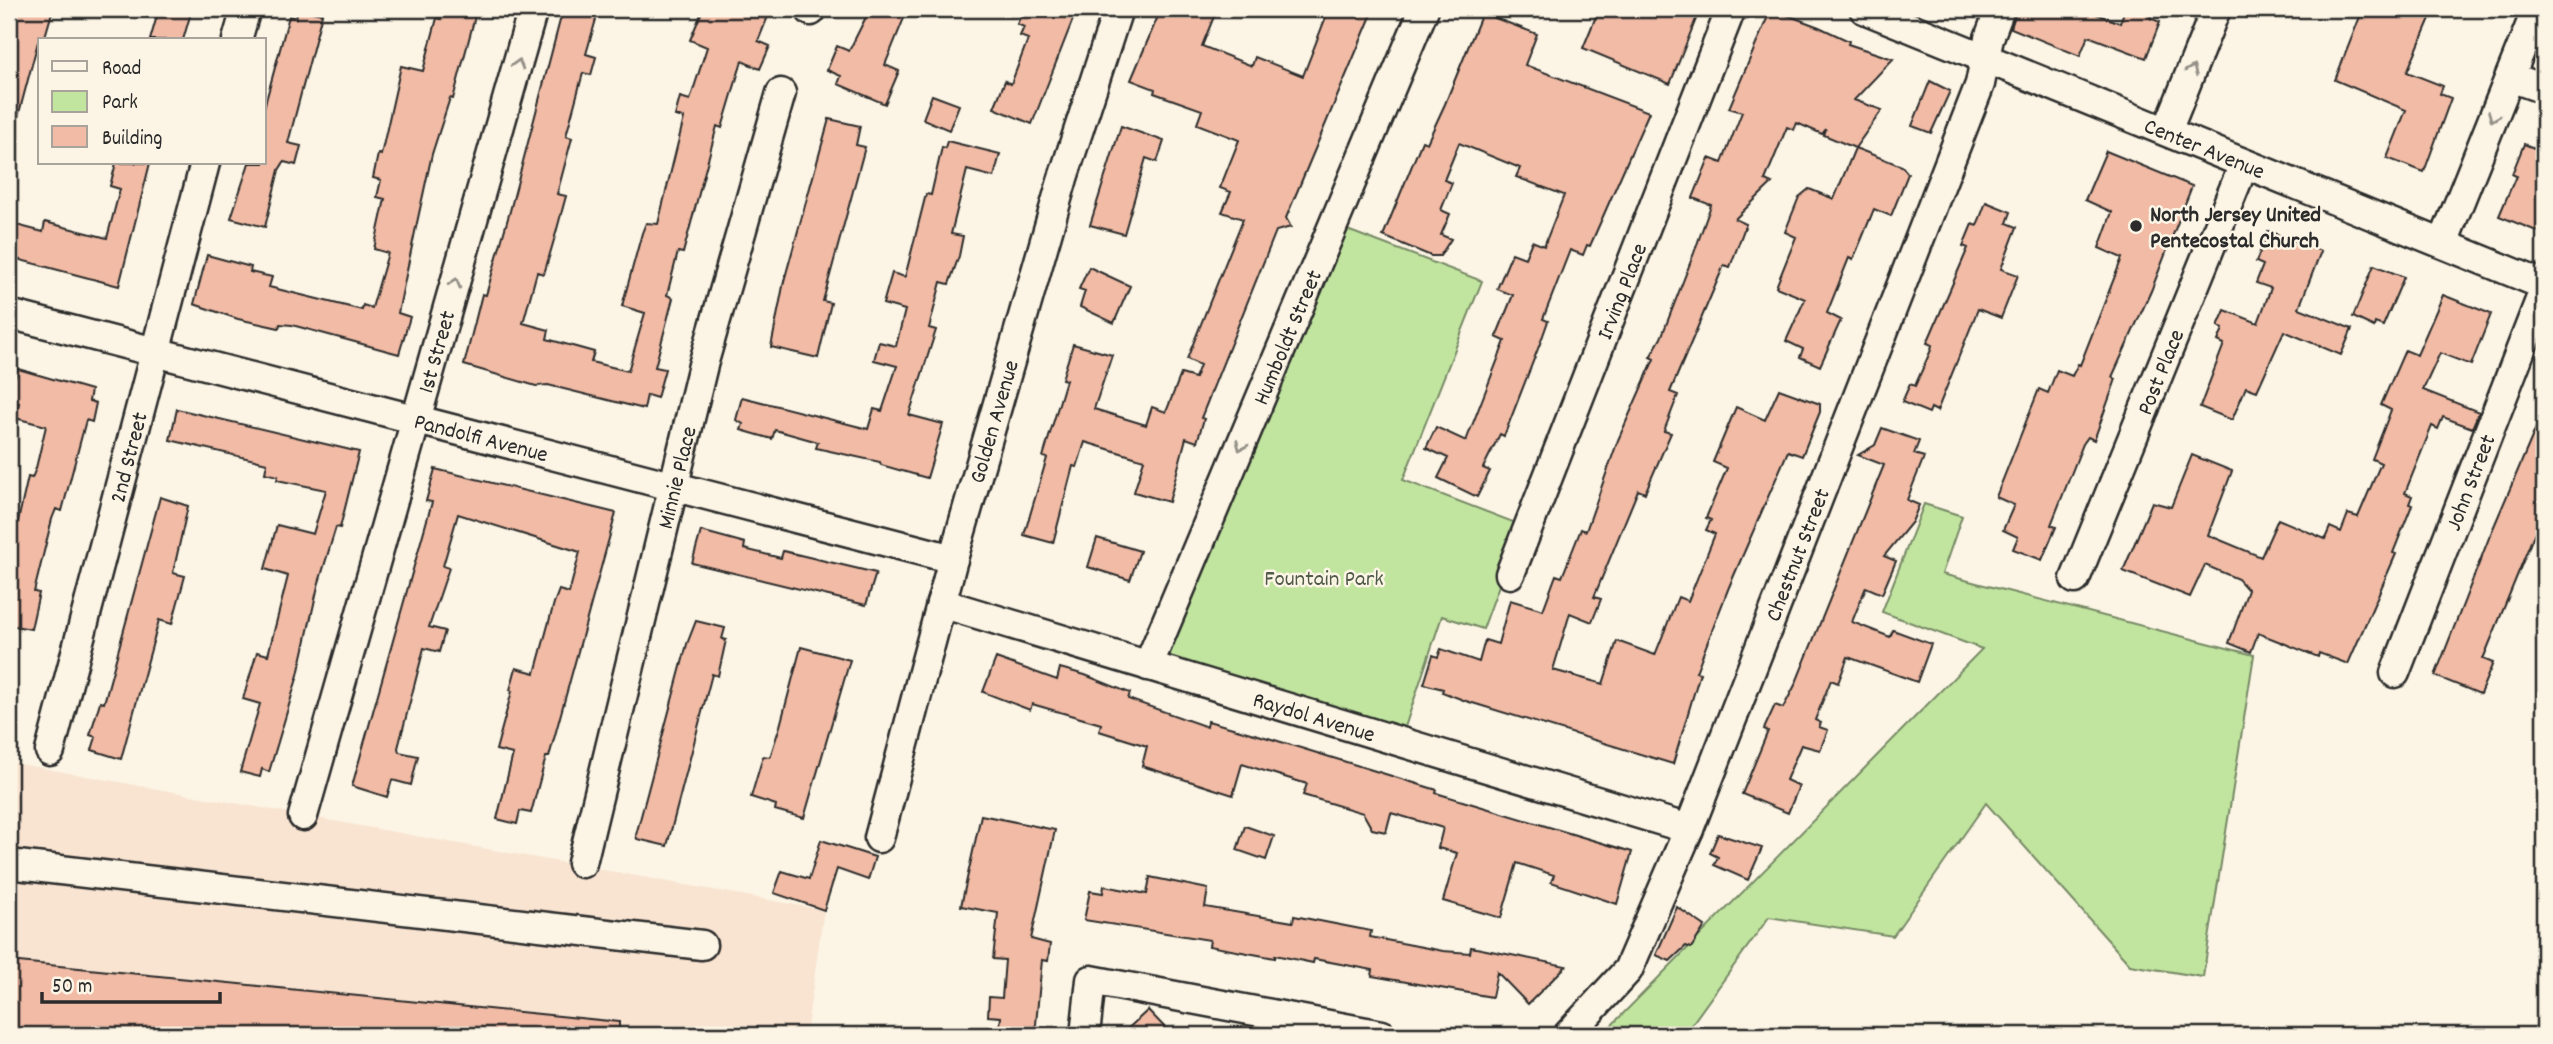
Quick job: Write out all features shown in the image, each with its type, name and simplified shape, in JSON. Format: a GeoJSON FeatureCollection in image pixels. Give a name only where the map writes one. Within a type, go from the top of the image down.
{"type":"FeatureCollection","features":[{"type":"Feature","properties":{"kind":"street"},"geometry":{"type":"LineString","coordinates":[[238,38],[246,9]]}},
{"type":"Feature","properties":{"kind":"street","name":"1st Street"},"geometry":{"type":"LineString","coordinates":[[303,816],[533,9]]}},
{"type":"Feature","properties":{"kind":"street","name":"Golden Avenue"},"geometry":{"type":"LineString","coordinates":[[879,838],[953,559],[1063,178],[1118,9]]}},
{"type":"Feature","properties":{"kind":"street","name":"Humboldt Street"},"geometry":{"type":"LineString","coordinates":[[1148,666],[1424,9]]}},
{"type":"Feature","properties":{"kind":"street","name":"Irving Place"},"geometry":{"type":"LineString","coordinates":[[1510,573],[1731,9]]}},
{"type":"Feature","properties":{"kind":"street","name":"Center Avenue"},"geometry":{"type":"LineString","coordinates":[[1864,9],[1923,20],[1986,60],[2443,243],[2544,287]]}},
{"type":"Feature","properties":{"kind":"street","name":"Chestnut Street"},"geometry":{"type":"LineString","coordinates":[[1571,1033],[1628,970],[1689,829],[1980,84],[1989,38],[2000,9]]}},
{"type":"Feature","properties":{"kind":"street"},"geometry":{"type":"LineString","coordinates":[[2167,131],[2216,9]]}},
{"type":"Feature","properties":{"kind":"street"},"geometry":{"type":"LineString","coordinates":[[2443,243],[2538,9]]}},
{"type":"Feature","properties":{"kind":"street"},"geometry":{"type":"LineString","coordinates":[[2510,77],[2544,89]]}},
{"type":"Feature","properties":{"kind":"street","name":"Minnie Place"},"geometry":{"type":"LineString","coordinates":[[582,863],[703,365],[780,93]]}},
{"type":"Feature","properties":{"kind":"street","name":"2nd Street"},"geometry":{"type":"LineString","coordinates":[[50,751],[205,164]]}},
{"type":"Feature","properties":{"kind":"street","name":"Post Place"},"geometry":{"type":"LineString","coordinates":[[2076,579],[2244,164]]}},
{"type":"Feature","properties":{"kind":"street","name":"John Street"},"geometry":{"type":"LineString","coordinates":[[2395,673],[2544,287]]}},
{"type":"Feature","properties":{"kind":"street","name":"Pandolfi Avenue"},"geometry":{"type":"LineString","coordinates":[[9,314],[953,559]]}},
{"type":"Feature","properties":{"kind":"street","name":"Raydol Avenue"},"geometry":{"type":"LineString","coordinates":[[942,603],[1689,829]]}},
{"type":"Feature","properties":{"kind":"street"},"geometry":{"type":"LineString","coordinates":[[9,864],[702,945]]}},
{"type":"Feature","properties":{"kind":"street"},"geometry":{"type":"LineString","coordinates":[[1085,1035],[1091,980],[1382,1035]]}},
{"type":"Feature","properties":{"kind":"shaded area"},"geometry":{"type":"Polygon","coordinates":[[[9,762],[824,910],[806,1035],[9,1035],[9,762]]]}},
{"type":"Feature","properties":{"kind":"green space","name":"Fountain Park"},"geometry":{"type":"Polygon","coordinates":[[[1334,225],[1482,281],[1403,480],[1521,525],[1483,629],[1442,616],[1403,733],[1157,659],[1334,225]]]}},
{"type":"Feature","properties":{"kind":"green space"},"geometry":{"type":"Polygon","coordinates":[[[1924,504],[1962,516],[1942,574],[2254,655],[2203,977],[2130,965],[1986,803],[1893,936],[1769,917],[1684,1035],[1602,1035],[1982,649],[1882,612],[1924,504]]]}},
{"type":"Feature","properties":{"kind":"building"},"geometry":{"type":"Polygon","coordinates":[[[9,9],[53,9],[45,38],[38,38],[15,128],[9,127],[9,9]]]}},
{"type":"Feature","properties":{"kind":"building"},"geometry":{"type":"Polygon","coordinates":[[[159,9],[192,9],[184,38],[151,38],[159,9]]]}},
{"type":"Feature","properties":{"kind":"building"},"geometry":{"type":"Polygon","coordinates":[[[298,9],[322,14],[288,143],[301,146],[296,165],[284,162],[279,170],[265,227],[231,218],[249,164],[266,164],[266,101],[289,16],[296,18],[298,9]]]}},
{"type":"Feature","properties":{"kind":"building"},"geometry":{"type":"Polygon","coordinates":[[[444,9],[477,9],[453,99],[450,98],[432,154],[398,313],[410,317],[399,354],[292,325],[280,324],[279,328],[238,319],[194,304],[207,255],[251,267],[250,272],[272,277],[269,287],[362,310],[363,305],[372,308],[388,253],[374,249],[385,199],[377,197],[381,180],[373,178],[378,154],[381,155],[401,66],[423,71],[437,18],[441,19],[444,9]]]}},
{"type":"Feature","properties":{"kind":"building"},"geometry":{"type":"Polygon","coordinates":[[[563,9],[599,9],[586,54],[596,57],[591,75],[583,73],[566,136],[572,138],[557,194],[566,196],[544,274],[537,272],[523,323],[549,330],[547,339],[594,352],[591,362],[628,371],[645,313],[622,306],[646,223],[658,224],[684,118],[675,116],[680,97],[690,100],[707,47],[690,40],[703,9],[771,9],[758,41],[770,46],[760,69],[742,61],[722,128],[717,126],[683,253],[678,252],[667,295],[673,298],[655,367],[665,369],[657,398],[647,395],[644,409],[548,385],[536,386],[464,365],[482,294],[486,295],[510,211],[563,9]]]}},
{"type":"Feature","properties":{"kind":"building"},"geometry":{"type":"Polygon","coordinates":[[[870,9],[894,9],[906,13],[885,65],[899,71],[885,104],[838,84],[841,76],[827,70],[837,46],[849,51],[870,9]]]}},
{"type":"Feature","properties":{"kind":"building"},"geometry":{"type":"Polygon","coordinates":[[[1024,9],[1077,9],[1032,124],[994,108],[1005,81],[1011,84],[1028,39],[1020,36],[1024,27],[1017,24],[1024,9]]]}},
{"type":"Feature","properties":{"kind":"building"},"geometry":{"type":"Polygon","coordinates":[[[1161,9],[1217,9],[1202,46],[1252,66],[1255,57],[1303,76],[1329,9],[1374,9],[1286,218],[1291,227],[1276,231],[1201,418],[1204,419],[1197,442],[1186,438],[1169,502],[1134,492],[1144,460],[1085,442],[1077,467],[1073,466],[1053,543],[1024,535],[1047,458],[1043,457],[1066,380],[1062,379],[1073,344],[1112,355],[1094,409],[1146,425],[1152,407],[1166,412],[1181,374],[1195,378],[1200,365],[1187,359],[1243,219],[1222,212],[1231,192],[1220,188],[1239,140],[1197,124],[1202,110],[1154,93],[1155,89],[1131,80],[1161,9]]]}},
{"type":"Feature","properties":{"kind":"building"},"geometry":{"type":"Polygon","coordinates":[[[1599,9],[1700,9],[1670,84],[1583,48],[1599,9]]]}},
{"type":"Feature","properties":{"kind":"building"},"geometry":{"type":"Polygon","coordinates":[[[1771,9],[1819,27],[1849,41],[1848,44],[1893,59],[1854,100],[1882,110],[1855,148],[1824,135],[1826,129],[1822,134],[1797,123],[1794,130],[1787,127],[1765,180],[1772,183],[1735,219],[1746,224],[1730,267],[1724,265],[1670,392],[1678,395],[1664,431],[1671,433],[1645,493],[1638,490],[1594,597],[1601,599],[1592,622],[1570,613],[1553,670],[1603,684],[1617,641],[1655,655],[1678,597],[1688,601],[1715,534],[1706,530],[1711,520],[1706,518],[1727,468],[1713,462],[1736,407],[1765,420],[1779,389],[1820,404],[1820,412],[1802,456],[1788,451],[1729,587],[1696,672],[1700,673],[1673,764],[1466,701],[1442,692],[1443,689],[1424,684],[1433,655],[1438,657],[1441,649],[1479,662],[1485,640],[1498,644],[1510,600],[1543,610],[1556,575],[1562,577],[1581,529],[1586,531],[1618,440],[1654,359],[1650,357],[1661,338],[1711,205],[1693,198],[1709,158],[1722,163],[1742,112],[1729,108],[1771,9]]]}},
{"type":"Feature","properties":{"kind":"building"},"geometry":{"type":"Polygon","coordinates":[[[2017,9],[2083,9],[2120,23],[2125,9],[2154,9],[2150,18],[2160,22],[2146,58],[2088,36],[2080,56],[2011,28],[2017,9]]]}},
{"type":"Feature","properties":{"kind":"building"},"geometry":{"type":"Polygon","coordinates":[[[2363,9],[2434,9],[2407,72],[2443,86],[2440,94],[2451,98],[2424,172],[2387,158],[2406,110],[2335,80],[2363,9]]]}},
{"type":"Feature","properties":{"kind":"building"},"geometry":{"type":"Polygon","coordinates":[[[1482,13],[1537,34],[1525,65],[1649,112],[1590,246],[1587,245],[1583,255],[1570,250],[1543,319],[1548,321],[1541,341],[1504,436],[1500,434],[1483,468],[1490,471],[1477,497],[1438,478],[1448,458],[1426,448],[1436,427],[1466,441],[1505,341],[1496,337],[1513,295],[1497,289],[1512,253],[1525,258],[1532,241],[1544,246],[1564,195],[1516,177],[1520,168],[1459,143],[1444,180],[1452,183],[1441,210],[1450,214],[1441,235],[1451,239],[1440,256],[1431,256],[1383,236],[1422,141],[1427,143],[1445,104],[1482,13]]]}},
{"type":"Feature","properties":{"kind":"building"},"geometry":{"type":"Polygon","coordinates":[[[1930,81],[1950,91],[1931,133],[1912,126],[1930,81]]]}},
{"type":"Feature","properties":{"kind":"building"},"geometry":{"type":"Polygon","coordinates":[[[932,95],[959,105],[949,130],[923,119],[932,95]]]}},
{"type":"Feature","properties":{"kind":"building"},"geometry":{"type":"Polygon","coordinates":[[[829,119],[860,126],[856,145],[865,147],[823,301],[831,303],[818,358],[771,347],[784,281],[829,119]]]}},
{"type":"Feature","properties":{"kind":"building"},"geometry":{"type":"Polygon","coordinates":[[[1121,126],[1164,141],[1157,162],[1146,158],[1124,234],[1090,225],[1121,126]]]}},
{"type":"Feature","properties":{"kind":"building"},"geometry":{"type":"Polygon","coordinates":[[[947,141],[1000,154],[994,177],[967,170],[951,234],[963,236],[959,256],[949,284],[941,282],[929,328],[936,330],[909,415],[943,424],[927,478],[881,465],[880,462],[816,448],[818,442],[775,430],[772,439],[741,430],[743,424],[736,420],[742,397],[868,429],[874,409],[882,411],[897,366],[874,360],[879,342],[896,346],[905,310],[883,304],[892,273],[905,277],[926,194],[931,195],[942,147],[945,148],[947,141]]]}},
{"type":"Feature","properties":{"kind":"building"},"geometry":{"type":"Polygon","coordinates":[[[2524,144],[2544,152],[2544,234],[2499,216],[2516,176],[2512,174],[2524,144]]]}},
{"type":"Feature","properties":{"kind":"building"},"geometry":{"type":"Polygon","coordinates":[[[1855,148],[1902,166],[1908,174],[1891,216],[1874,209],[1853,260],[1849,258],[1827,313],[1841,320],[1820,366],[1800,357],[1803,349],[1786,341],[1805,299],[1776,287],[1796,237],[1785,232],[1799,197],[1809,189],[1834,199],[1855,148]]]}},
{"type":"Feature","properties":{"kind":"building"},"geometry":{"type":"Polygon","coordinates":[[[2106,151],[2192,186],[2151,291],[2112,377],[2116,379],[2094,440],[2088,437],[2083,444],[2051,525],[2056,527],[2042,560],[2013,549],[2018,537],[2003,530],[2014,505],[1996,497],[2039,389],[2048,393],[2057,370],[2072,376],[2078,364],[2080,365],[2122,258],[2099,248],[2112,212],[2085,200],[2106,151]]]}},
{"type":"Feature","properties":{"kind":"building"},"geometry":{"type":"Polygon","coordinates":[[[116,164],[150,164],[119,286],[9,257],[9,223],[43,232],[45,222],[107,238],[120,189],[110,186],[116,164]]]}},
{"type":"Feature","properties":{"kind":"building"},"geometry":{"type":"Polygon","coordinates":[[[1986,202],[2011,212],[2007,223],[2017,227],[2001,269],[2018,275],[2001,318],[1978,309],[1937,411],[1931,408],[1929,413],[1902,402],[1910,384],[1915,386],[1931,350],[1932,345],[1927,343],[1968,248],[1963,246],[1972,224],[1977,226],[1986,202]]]}},
{"type":"Feature","properties":{"kind":"building"},"geometry":{"type":"Polygon","coordinates":[[[2268,231],[2321,251],[2299,308],[2352,329],[2341,355],[2284,331],[2257,391],[2246,387],[2232,420],[2200,407],[2224,344],[2218,341],[2223,329],[2218,326],[2225,310],[2258,323],[2271,288],[2256,283],[2263,265],[2256,262],[2268,231]]]}},
{"type":"Feature","properties":{"kind":"building"},"geometry":{"type":"Polygon","coordinates":[[[2374,265],[2404,277],[2383,326],[2375,323],[2374,327],[2353,317],[2374,265]]]}},
{"type":"Feature","properties":{"kind":"building"},"geometry":{"type":"Polygon","coordinates":[[[1089,267],[1130,286],[1114,323],[1080,307],[1085,291],[1079,289],[1089,267]]]}},
{"type":"Feature","properties":{"kind":"building"},"geometry":{"type":"Polygon","coordinates":[[[2443,295],[2491,314],[2471,365],[2440,353],[2423,390],[2479,412],[2472,428],[2443,417],[2438,429],[2432,426],[2405,493],[2412,496],[2409,504],[2412,505],[2393,553],[2396,554],[2348,664],[2319,653],[2318,657],[2258,633],[2251,652],[2229,643],[2248,590],[2238,579],[2205,565],[2190,597],[2123,571],[2152,502],[2171,507],[2192,455],[2232,471],[2208,535],[2261,557],[2278,519],[2325,539],[2330,527],[2341,532],[2348,514],[2358,517],[2381,463],[2372,459],[2391,410],[2381,405],[2405,350],[2417,355],[2443,295]]]}},
{"type":"Feature","properties":{"kind":"building"},"geometry":{"type":"Polygon","coordinates":[[[18,369],[91,390],[89,401],[96,403],[92,422],[86,420],[62,511],[56,509],[52,519],[34,592],[39,593],[31,629],[9,625],[9,561],[28,477],[32,478],[36,468],[46,426],[15,418],[19,403],[9,400],[9,374],[16,376],[18,369]]]}},
{"type":"Feature","properties":{"kind":"building"},"geometry":{"type":"Polygon","coordinates":[[[177,409],[359,452],[340,528],[336,527],[318,586],[298,675],[269,772],[262,769],[260,777],[240,772],[260,704],[243,699],[257,652],[268,655],[288,576],[265,569],[277,525],[313,534],[326,490],[277,480],[278,476],[265,473],[267,463],[170,440],[177,409]]]}},
{"type":"Feature","properties":{"kind":"building"},"geometry":{"type":"Polygon","coordinates":[[[2544,409],[2544,524],[2539,522],[2483,659],[2493,663],[2480,694],[2435,676],[2489,538],[2544,409]]]}},
{"type":"Feature","properties":{"kind":"building"},"geometry":{"type":"Polygon","coordinates":[[[1882,428],[1919,441],[1914,454],[1924,457],[1907,500],[1919,505],[1912,522],[1884,556],[1896,561],[1882,594],[1866,587],[1852,622],[1890,637],[1893,630],[1931,644],[1917,682],[1848,657],[1838,683],[1831,680],[1815,720],[1821,723],[1819,727],[1828,730],[1820,750],[1801,745],[1786,780],[1799,786],[1788,813],[1742,794],[1768,731],[1764,729],[1775,705],[1783,708],[1795,685],[1884,465],[1858,455],[1875,445],[1882,428]]]}},
{"type":"Feature","properties":{"kind":"building"},"geometry":{"type":"Polygon","coordinates":[[[435,469],[616,513],[549,757],[546,757],[531,813],[520,811],[517,824],[497,819],[513,754],[496,750],[516,668],[535,673],[554,603],[559,590],[569,593],[580,552],[458,514],[443,566],[449,568],[429,627],[445,631],[439,652],[424,648],[398,748],[399,752],[418,756],[411,785],[392,780],[387,797],[352,786],[432,502],[426,501],[435,469]]]}},
{"type":"Feature","properties":{"kind":"building"},"geometry":{"type":"Polygon","coordinates":[[[160,497],[188,506],[173,573],[185,576],[172,624],[159,620],[121,759],[92,750],[96,737],[90,735],[100,702],[104,703],[160,497]]]}},
{"type":"Feature","properties":{"kind":"building"},"geometry":{"type":"Polygon","coordinates":[[[701,531],[745,543],[744,549],[781,558],[783,551],[876,573],[866,605],[692,563],[701,531]]]}},
{"type":"Feature","properties":{"kind":"building"},"geometry":{"type":"Polygon","coordinates":[[[1097,538],[1140,551],[1130,580],[1088,567],[1097,538]]]}},
{"type":"Feature","properties":{"kind":"building"},"geometry":{"type":"Polygon","coordinates":[[[696,621],[725,628],[722,639],[726,640],[718,676],[712,674],[667,846],[637,839],[636,835],[687,644],[696,621]]]}},
{"type":"Feature","properties":{"kind":"building"},"geometry":{"type":"Polygon","coordinates":[[[801,647],[850,660],[804,818],[775,810],[776,805],[751,797],[763,756],[770,757],[801,647]]]}},
{"type":"Feature","properties":{"kind":"building"},"geometry":{"type":"Polygon","coordinates":[[[996,658],[1057,680],[1060,668],[1085,675],[1130,693],[1128,699],[1207,727],[1208,721],[1265,737],[1437,790],[1436,793],[1632,852],[1617,904],[1551,882],[1554,875],[1517,863],[1501,918],[1443,901],[1457,853],[1438,848],[1443,828],[1391,813],[1386,832],[1372,829],[1363,813],[1303,795],[1307,784],[1242,764],[1233,795],[1142,766],[1147,746],[1099,731],[1101,724],[1032,704],[1030,710],[983,692],[996,658]]]}},
{"type":"Feature","properties":{"kind":"building"},"geometry":{"type":"Polygon","coordinates":[[[981,815],[1055,830],[1031,939],[1050,944],[1048,961],[1042,960],[1035,1035],[999,1035],[1001,1017],[988,1016],[989,997],[1002,998],[1005,960],[993,959],[998,913],[961,906],[981,815]]]}},
{"type":"Feature","properties":{"kind":"building"},"geometry":{"type":"Polygon","coordinates":[[[1245,826],[1274,836],[1266,860],[1237,850],[1245,826]]]}},
{"type":"Feature","properties":{"kind":"building"},"geometry":{"type":"Polygon","coordinates":[[[1718,834],[1762,848],[1748,880],[1714,865],[1718,857],[1710,853],[1718,834]]]}},
{"type":"Feature","properties":{"kind":"building"},"geometry":{"type":"Polygon","coordinates":[[[821,840],[875,857],[868,880],[837,869],[824,910],[774,893],[782,871],[809,879],[821,840]]]}},
{"type":"Feature","properties":{"kind":"building"},"geometry":{"type":"Polygon","coordinates":[[[1150,877],[1208,889],[1205,907],[1293,922],[1294,916],[1371,931],[1370,937],[1443,951],[1470,953],[1471,947],[1566,966],[1528,1004],[1497,972],[1492,997],[1372,976],[1373,970],[1314,959],[1313,963],[1275,955],[1275,958],[1209,946],[1210,940],[1084,920],[1090,891],[1103,893],[1104,886],[1147,894],[1150,877]]]}},
{"type":"Feature","properties":{"kind":"building"},"geometry":{"type":"Polygon","coordinates":[[[1677,907],[1705,926],[1691,948],[1686,946],[1670,961],[1656,955],[1677,907]]]}},
{"type":"Feature","properties":{"kind":"building"},"geometry":{"type":"Polygon","coordinates":[[[9,961],[619,1022],[619,1035],[9,1035],[9,961]]]}},
{"type":"Feature","properties":{"kind":"building"},"geometry":{"type":"Polygon","coordinates":[[[1148,1010],[1172,1035],[1121,1035],[1148,1010]]]}},
{"type":"Feature","properties":{"kind":"place","name":"North Jersey United Pentecostal Church"},"geometry":{"type":"Point","coordinates":[2136,226]}}]}
